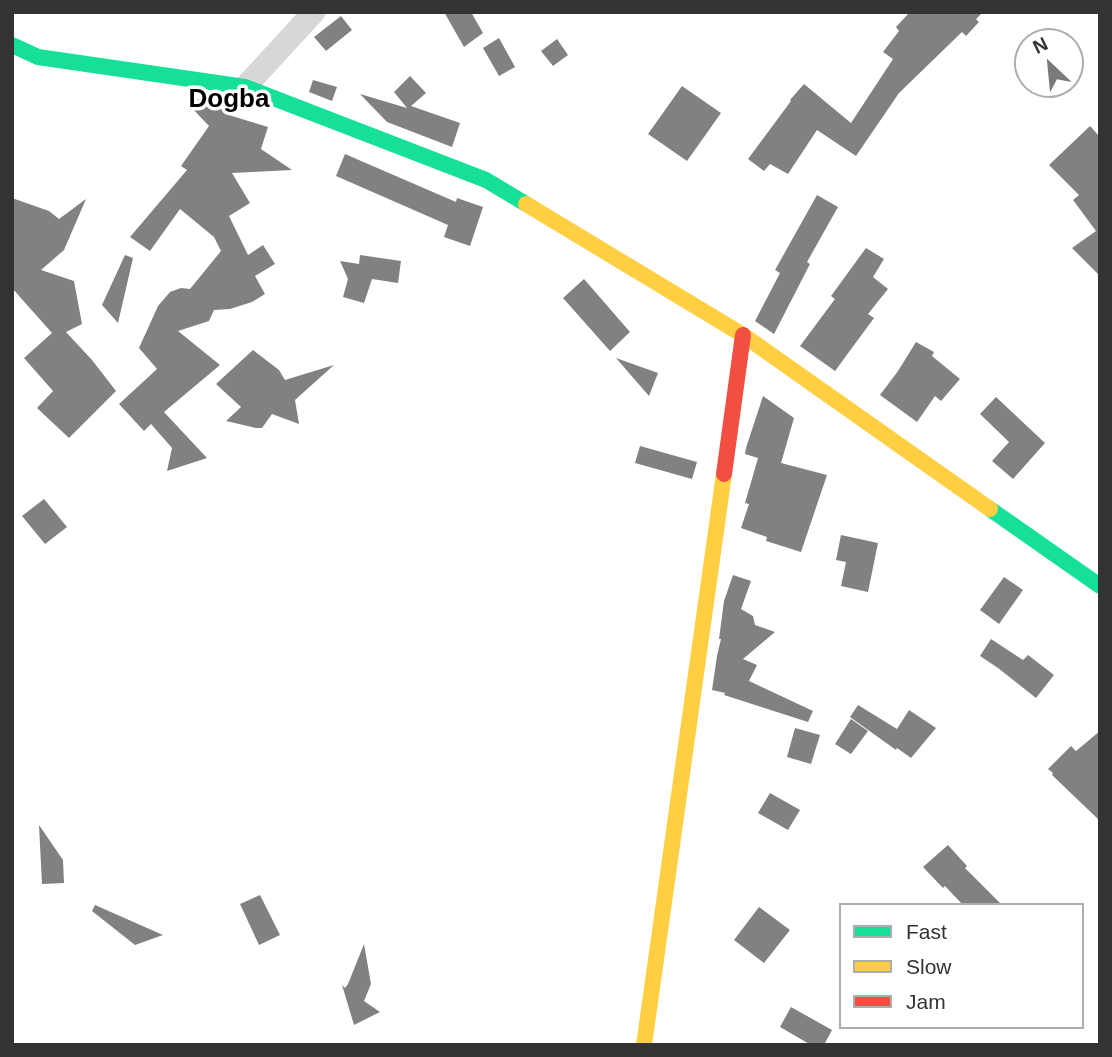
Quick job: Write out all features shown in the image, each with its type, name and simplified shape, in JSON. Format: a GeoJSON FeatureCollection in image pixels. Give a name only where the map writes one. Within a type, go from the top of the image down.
{"type":"FeatureCollection","features":[{"type":"Feature","properties":{"kind":"street"},"geometry":{"type":"LineString","coordinates":[[245,87],[314,12]]}},
{"type":"Feature","properties":{"kind":"street"},"geometry":{"type":"LineString","coordinates":[[12,45],[38,57],[245,87],[486,180],[743,335],[1100,586]]}},
{"type":"Feature","properties":{"kind":"street"},"geometry":{"type":"LineString","coordinates":[[644,1045],[743,335]]}},
{"type":"Feature","properties":{"kind":"building"},"geometry":{"type":"Polygon","coordinates":[[[444,12],[471,12],[483,33],[464,47],[444,12]]]}},
{"type":"Feature","properties":{"kind":"building"},"geometry":{"type":"Polygon","coordinates":[[[910,12],[983,12],[976,19],[979,22],[966,36],[962,32],[899,93],[856,156],[817,130],[788,174],[770,164],[764,171],[748,159],[804,84],[851,123],[893,59],[883,52],[899,31],[896,27],[910,12]]]}},
{"type":"Feature","properties":{"kind":"building"},"geometry":{"type":"Polygon","coordinates":[[[341,16],[352,30],[326,51],[314,37],[341,16]]]}},
{"type":"Feature","properties":{"kind":"building"},"geometry":{"type":"Polygon","coordinates":[[[499,38],[515,67],[499,76],[483,48],[499,38]]]}},
{"type":"Feature","properties":{"kind":"building"},"geometry":{"type":"Polygon","coordinates":[[[557,39],[568,55],[553,66],[541,51],[557,39]]]}},
{"type":"Feature","properties":{"kind":"building"},"geometry":{"type":"Polygon","coordinates":[[[410,76],[426,93],[411,106],[460,123],[452,147],[387,122],[360,94],[407,108],[394,92],[410,76]]]}},
{"type":"Feature","properties":{"kind":"building"},"geometry":{"type":"Polygon","coordinates":[[[313,80],[337,87],[332,101],[309,92],[313,80]]]}},
{"type":"Feature","properties":{"kind":"building"},"geometry":{"type":"Polygon","coordinates":[[[682,86],[721,113],[687,161],[648,134],[682,86]]]}},
{"type":"Feature","properties":{"kind":"building"},"geometry":{"type":"Polygon","coordinates":[[[198,99],[216,101],[232,116],[268,127],[261,149],[292,170],[232,173],[250,203],[229,216],[248,255],[263,245],[275,264],[255,276],[265,294],[252,302],[230,309],[214,310],[209,321],[178,331],[220,365],[164,412],[207,458],[167,471],[172,448],[151,424],[144,431],[119,404],[157,369],[139,348],[158,306],[170,292],[181,288],[190,289],[221,251],[214,237],[180,209],[150,251],[130,237],[187,170],[181,166],[209,126],[190,106],[198,99]]]}},
{"type":"Feature","properties":{"kind":"building"},"geometry":{"type":"Polygon","coordinates":[[[1090,126],[1100,137],[1100,276],[1072,248],[1096,231],[1073,200],[1079,195],[1049,165],[1090,126]]]}},
{"type":"Feature","properties":{"kind":"building"},"geometry":{"type":"Polygon","coordinates":[[[345,154],[456,202],[457,198],[483,207],[470,246],[444,237],[448,225],[336,176],[345,154]]]}},
{"type":"Feature","properties":{"kind":"building"},"geometry":{"type":"Polygon","coordinates":[[[817,195],[838,207],[807,262],[810,264],[774,334],[755,321],[780,273],[775,270],[817,195]]]}},
{"type":"Feature","properties":{"kind":"building"},"geometry":{"type":"Polygon","coordinates":[[[12,198],[49,211],[59,219],[86,199],[64,250],[41,270],[74,281],[82,324],[66,332],[116,391],[69,438],[37,408],[53,391],[24,358],[52,333],[12,288],[12,198]]]}},
{"type":"Feature","properties":{"kind":"building"},"geometry":{"type":"Polygon","coordinates":[[[866,248],[884,259],[873,277],[888,289],[868,314],[874,318],[835,371],[800,346],[835,299],[831,296],[866,248]]]}},
{"type":"Feature","properties":{"kind":"building"},"geometry":{"type":"Polygon","coordinates":[[[125,255],[133,258],[118,323],[102,305],[125,255]]]}},
{"type":"Feature","properties":{"kind":"building"},"geometry":{"type":"Polygon","coordinates":[[[360,255],[401,261],[398,283],[372,279],[364,303],[343,297],[348,279],[340,261],[359,264],[360,255]]]}},
{"type":"Feature","properties":{"kind":"building"},"geometry":{"type":"Polygon","coordinates":[[[584,279],[630,332],[610,351],[563,298],[584,279]]]}},
{"type":"Feature","properties":{"kind":"building"},"geometry":{"type":"Polygon","coordinates":[[[916,342],[934,352],[932,356],[960,379],[941,401],[935,396],[917,422],[880,395],[916,342]]]}},
{"type":"Feature","properties":{"kind":"building"},"geometry":{"type":"Polygon","coordinates":[[[253,350],[279,370],[285,380],[334,365],[295,400],[299,424],[272,414],[262,428],[226,421],[241,407],[216,384],[253,350]]]}},
{"type":"Feature","properties":{"kind":"building"},"geometry":{"type":"Polygon","coordinates":[[[616,358],[658,373],[649,396],[616,358]]]}},
{"type":"Feature","properties":{"kind":"building"},"geometry":{"type":"Polygon","coordinates":[[[763,396],[794,418],[781,463],[827,475],[801,552],[766,541],[767,537],[741,528],[749,504],[745,503],[758,458],[745,454],[746,448],[763,396]]]}},
{"type":"Feature","properties":{"kind":"building"},"geometry":{"type":"Polygon","coordinates":[[[996,397],[1045,443],[1013,479],[992,461],[1009,442],[980,414],[996,397]]]}},
{"type":"Feature","properties":{"kind":"building"},"geometry":{"type":"Polygon","coordinates":[[[640,446],[697,462],[692,479],[635,463],[640,446]]]}},
{"type":"Feature","properties":{"kind":"building"},"geometry":{"type":"Polygon","coordinates":[[[44,499],[67,527],[45,544],[22,516],[44,499]]]}},
{"type":"Feature","properties":{"kind":"building"},"geometry":{"type":"Polygon","coordinates":[[[841,535],[878,543],[868,592],[841,586],[846,562],[836,560],[841,535]]]}},
{"type":"Feature","properties":{"kind":"building"},"geometry":{"type":"Polygon","coordinates":[[[733,575],[751,581],[741,609],[753,616],[755,625],[775,632],[743,659],[757,665],[749,681],[813,711],[808,722],[712,690],[721,639],[724,601],[733,575]]]}},
{"type":"Feature","properties":{"kind":"building"},"geometry":{"type":"Polygon","coordinates":[[[1004,577],[1023,590],[999,624],[980,610],[1004,577]]]}},
{"type":"Feature","properties":{"kind":"building"},"geometry":{"type":"Polygon","coordinates":[[[991,639],[1023,660],[1028,655],[1054,675],[1036,698],[980,656],[991,639]]]}},
{"type":"Feature","properties":{"kind":"building"},"geometry":{"type":"Polygon","coordinates":[[[858,705],[897,729],[909,710],[936,728],[911,758],[850,717],[858,705]]]}},
{"type":"Feature","properties":{"kind":"building"},"geometry":{"type":"Polygon","coordinates":[[[851,719],[868,731],[851,754],[835,744],[851,719]]]}},
{"type":"Feature","properties":{"kind":"building"},"geometry":{"type":"Polygon","coordinates":[[[795,728],[820,735],[811,764],[787,757],[795,728]]]}},
{"type":"Feature","properties":{"kind":"building"},"geometry":{"type":"Polygon","coordinates":[[[1100,731],[1100,821],[1048,769],[1071,746],[1076,751],[1100,731]]]}},
{"type":"Feature","properties":{"kind":"building"},"geometry":{"type":"Polygon","coordinates":[[[770,793],[800,810],[788,830],[758,813],[770,793]]]}},
{"type":"Feature","properties":{"kind":"building"},"geometry":{"type":"Polygon","coordinates":[[[39,825],[63,860],[64,883],[42,884],[39,825]]]}},
{"type":"Feature","properties":{"kind":"building"},"geometry":{"type":"Polygon","coordinates":[[[948,845],[967,866],[965,868],[1000,903],[961,903],[923,867],[948,845]]]}},
{"type":"Feature","properties":{"kind":"building"},"geometry":{"type":"Polygon","coordinates":[[[260,895],[280,935],[259,945],[240,904],[260,895]]]}},
{"type":"Feature","properties":{"kind":"building"},"geometry":{"type":"Polygon","coordinates":[[[95,905],[163,935],[135,945],[92,911],[95,905]]]}},
{"type":"Feature","properties":{"kind":"building"},"geometry":{"type":"Polygon","coordinates":[[[759,907],[790,930],[764,963],[734,940],[759,907]]]}},
{"type":"Feature","properties":{"kind":"building"},"geometry":{"type":"Polygon","coordinates":[[[364,944],[371,984],[364,1001],[380,1012],[354,1025],[342,985],[345,988],[348,984],[364,944]]]}},
{"type":"Feature","properties":{"kind":"building"},"geometry":{"type":"Polygon","coordinates":[[[791,1007],[832,1030],[824,1045],[811,1045],[780,1027],[791,1007]]]}},
{"type":"Feature","properties":{"kind":"traffic: fast"},"geometry":{"type":"LineString","coordinates":[[12,45],[38,57],[245,87],[486,180],[526,204]]}},
{"type":"Feature","properties":{"kind":"traffic: fast"},"geometry":{"type":"LineString","coordinates":[[990,509],[1100,586]]}},
{"type":"Feature","properties":{"kind":"traffic: slow"},"geometry":{"type":"LineString","coordinates":[[526,204],[743,335],[990,509]]}},
{"type":"Feature","properties":{"kind":"traffic: slow"},"geometry":{"type":"LineString","coordinates":[[644,1045],[724,474]]}},
{"type":"Feature","properties":{"kind":"traffic: jam"},"geometry":{"type":"LineString","coordinates":[[724,474],[743,335]]}},
{"type":"Feature","properties":{"kind":"district","name":"Dogba"},"geometry":{"type":"Point","coordinates":[229,100]}}]}
